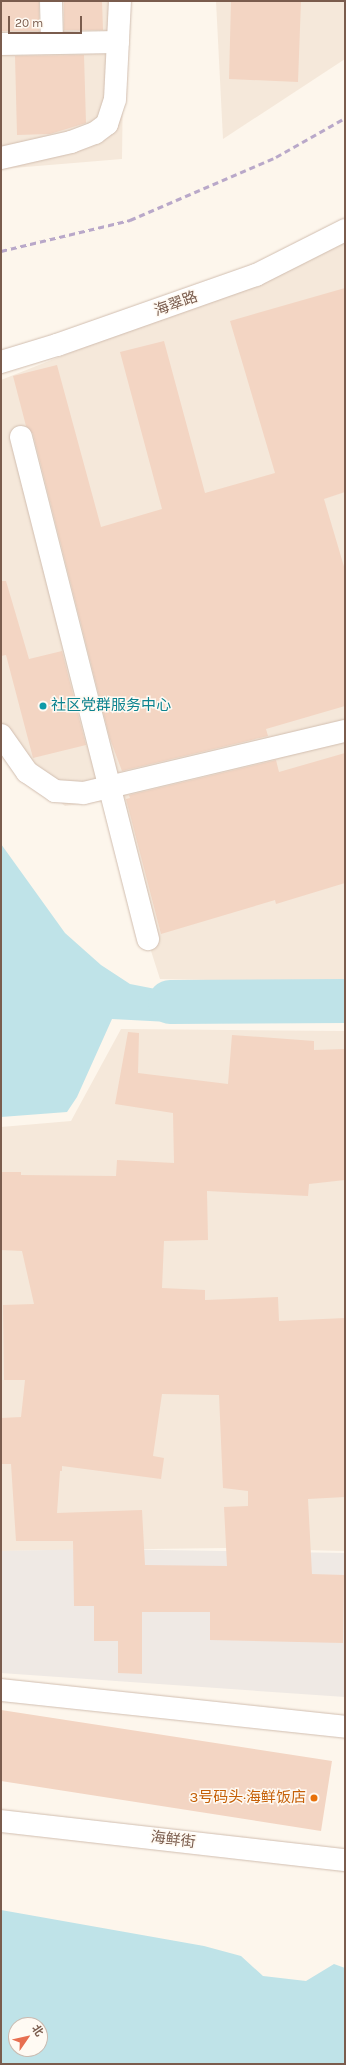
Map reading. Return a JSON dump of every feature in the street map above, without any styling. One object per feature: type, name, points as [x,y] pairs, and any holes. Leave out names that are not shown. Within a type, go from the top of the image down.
[{"type":"street","points":[[51,1],[52,42]]},
{"type":"street","points":[[1,158],[71,142],[95,133],[107,124],[116,99],[120,1]]},
{"type":"street","points":[[1,44],[118,42]]},
{"type":"street","name":"海翠路","points":[[1,362],[87,335],[256,275],[345,230]]},
{"type":"street","points":[[20,437],[111,788],[148,939]]},
{"type":"street","points":[[1,735],[28,772],[55,791],[84,793],[111,788],[345,731]]},
{"type":"street","points":[[1,1690],[345,1727]]},
{"type":"street","name":"海鲜街","points":[[1,1821],[345,1860]]},
{"type":"shaded area","points":[[1,1],[124,1],[122,159],[1,169]]},
{"type":"shaded area","points":[[216,1],[345,1],[345,59],[223,139]]},
{"type":"shaded area","points":[[345,236],[345,983],[160,979],[103,801],[65,806],[27,775],[1,724],[1,380],[261,277]]},
{"type":"shaded area","points":[[121,1029],[345,1031],[345,1551],[226,1548],[1,1551],[1,1127],[71,1121]]},
{"type":"shaded area","points":[[95,1549],[345,1553],[345,1697],[1,1673],[1,1551]]},
{"type":"water","points":[[1,844],[65,933],[101,965],[130,984],[171,992],[169,1022],[112,1019],[77,1097],[67,1112],[1,1117]]},
{"type":"water","points":[[1,1910],[204,1946],[241,1956],[263,1976],[306,1981],[334,1964],[345,1968],[345,2064],[1,2064]]},
{"type":"building","points":[[1,1],[39,1],[39,31],[1,31]]},
{"type":"building","points":[[64,1],[102,1],[103,30],[64,30]]},
{"type":"building","points":[[231,1],[301,1],[298,82],[229,79]]},
{"type":"building","points":[[84,55],[86,123],[50,134],[17,135],[15,56]]},
{"type":"building","points":[[345,288],[345,492],[324,499],[345,570],[345,706],[266,729],[268,736],[122,771],[110,739],[33,434],[26,426],[13,376],[57,365],[101,527],[162,509],[120,352],[164,341],[205,493],[275,473],[230,321]]},
{"type":"building","name":"社区党群服务中心","points":[[1,581],[6,581],[29,659],[62,651],[86,745],[33,758],[6,655],[1,656]]},
{"type":"building","points":[[345,753],[345,883],[276,904],[275,900],[161,934],[126,799],[130,798],[129,795],[276,760],[279,772]]},
{"type":"building","points":[[128,1032],[139,1033],[138,1073],[228,1084],[232,1035],[314,1041],[314,1050],[345,1049],[345,1180],[309,1184],[308,1196],[207,1191],[208,1240],[164,1241],[162,1288],[205,1290],[205,1300],[278,1297],[279,1321],[345,1318],[345,1497],[308,1499],[312,1574],[344,1575],[343,1643],[210,1640],[210,1612],[142,1612],[142,1674],[118,1673],[118,1641],[94,1641],[94,1606],[74,1606],[73,1541],[16,1541],[11,1464],[1,1464],[1,1418],[21,1417],[25,1380],[4,1380],[3,1305],[34,1304],[22,1251],[1,1250],[1,1172],[21,1172],[21,1175],[116,1176],[117,1160],[174,1163],[173,1113],[115,1104]],"holes":[[[162,1394],[219,1395],[223,1488],[248,1491],[248,1506],[224,1507],[227,1566],[145,1565],[142,1510],[57,1513],[60,1471],[62,1471],[62,1466],[161,1479],[164,1458],[153,1456]]]},
{"type":"building","points":[[1,1710],[332,1761],[321,1831],[1,1781]]},
{"type":"waterway","points":[[170,1002],[345,1001]]},
{"type":"railway","points":[[1,251],[130,220],[276,157],[345,118]]},
{"type":"place","name":"社区党群服务中心","points":[[43,706]]},
{"type":"place","name":"3号码头·海鲜饭店","points":[[314,1798]]}]
